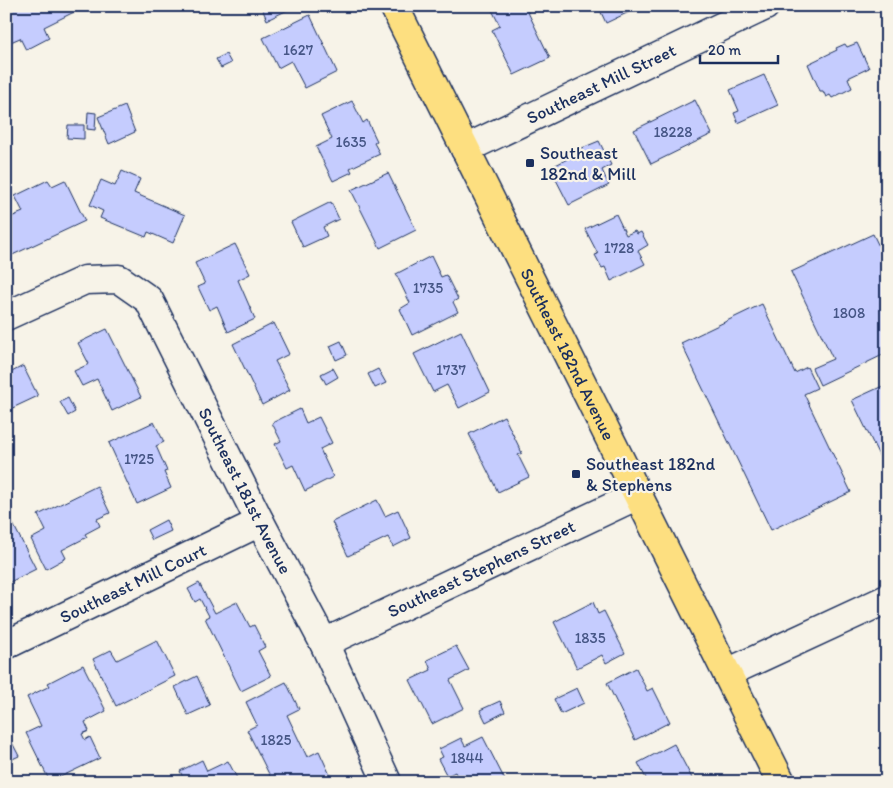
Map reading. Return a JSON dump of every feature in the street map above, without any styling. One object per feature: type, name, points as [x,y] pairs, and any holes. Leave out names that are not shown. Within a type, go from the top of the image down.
[{"type":"main road","name":"Southeast 182nd Avenue","points":[[394,6],[781,782]]},
{"type":"street","name":"Southeast Mill Street","points":[[465,149],[765,6]]},
{"type":"street","name":"Southeast 181st Avenue","points":[[6,316],[85,280],[119,279],[148,300],[260,522],[324,643],[388,782]]},
{"type":"street","name":"Southeast Stephens Street","points":[[324,643],[638,495]]},
{"type":"street","name":"Southeast Mill Court","points":[[6,645],[260,522]]},
{"type":"street","points":[[727,673],[887,599]]},
{"type":"building","points":[[6,6],[79,6],[80,9],[44,27],[49,38],[26,50],[20,38],[6,44]]},
{"type":"building","points":[[261,6],[296,6],[267,20]]},
{"type":"building","points":[[490,6],[525,6],[550,58],[514,75],[492,30],[500,26]]},
{"type":"building","points":[[598,6],[629,6],[631,11],[606,23]]},
{"type":"building","points":[[310,15],[337,72],[305,88],[291,61],[278,68],[263,38]]},
{"type":"building","points":[[857,43],[869,68],[848,78],[852,88],[832,98],[830,95],[826,97],[823,91],[820,91],[808,64],[845,44],[847,47]]},
{"type":"building","points":[[226,54],[231,63],[221,68],[216,59]]},
{"type":"building","points":[[764,75],[778,105],[738,123],[734,113],[739,111],[730,90]]},
{"type":"building","points":[[695,100],[712,134],[651,164],[634,130]]},
{"type":"building","points":[[352,101],[363,123],[367,120],[377,141],[374,143],[380,154],[350,168],[352,172],[333,181],[316,147],[332,139],[321,116]]},
{"type":"building","points":[[125,106],[135,132],[109,144],[98,117]]},
{"type":"building","points":[[88,112],[96,113],[95,130],[87,129]]},
{"type":"building","points":[[68,125],[84,125],[84,139],[67,138]]},
{"type":"building","points":[[599,141],[611,165],[602,170],[609,185],[569,205],[550,168],[571,157],[570,153]]},
{"type":"building","points":[[122,171],[140,179],[134,193],[185,215],[173,243],[148,232],[146,237],[100,218],[103,211],[90,205],[101,180],[115,186]]},
{"type":"building","points":[[388,173],[416,230],[380,248],[351,190]]},
{"type":"building","points":[[48,180],[52,186],[65,180],[85,221],[6,258],[6,207],[11,217],[23,212],[15,196]]},
{"type":"building","points":[[331,202],[339,219],[323,227],[327,236],[303,247],[291,222]]},
{"type":"building","points":[[616,214],[626,235],[635,231],[637,234],[641,232],[648,245],[638,251],[645,264],[611,281],[605,267],[602,268],[595,255],[598,254],[585,229]]},
{"type":"building","points":[[873,234],[887,263],[887,353],[820,385],[812,368],[833,359],[791,272]]},
{"type":"building","points":[[235,244],[250,274],[238,280],[255,319],[228,332],[217,306],[209,310],[198,287],[205,284],[195,263]]},
{"type":"building","points":[[431,256],[441,277],[446,275],[458,299],[453,302],[458,312],[412,335],[400,309],[410,303],[396,274]]},
{"type":"building","points":[[762,304],[795,373],[807,367],[817,388],[804,394],[851,492],[771,530],[681,343]]},
{"type":"building","points":[[274,323],[289,354],[275,361],[290,390],[262,405],[233,344]]},
{"type":"building","points":[[107,329],[141,397],[112,411],[97,379],[82,386],[74,371],[89,364],[78,343]]},
{"type":"building","points":[[461,331],[490,392],[459,408],[447,385],[433,392],[414,354]]},
{"type":"building","points":[[341,341],[347,355],[336,360],[330,346]]},
{"type":"building","points":[[23,366],[38,396],[6,411],[6,375]]},
{"type":"building","points":[[333,368],[338,377],[326,384],[321,374]]},
{"type":"building","points":[[378,369],[386,383],[375,388],[368,374]]},
{"type":"building","points":[[887,384],[887,472],[852,400]]},
{"type":"building","points":[[68,398],[75,412],[68,416],[60,402]]},
{"type":"building","points":[[300,409],[306,423],[319,417],[332,443],[320,449],[333,477],[305,491],[293,465],[287,468],[275,444],[281,441],[272,423]]},
{"type":"building","points":[[504,416],[522,453],[518,455],[529,477],[498,492],[469,434]]},
{"type":"building","points":[[154,422],[164,442],[156,446],[167,471],[164,472],[171,488],[137,504],[109,443]]},
{"type":"building","points":[[97,486],[110,513],[97,519],[100,526],[85,534],[87,537],[62,550],[66,558],[46,569],[31,539],[46,531],[38,515]]},
{"type":"building","points":[[377,500],[385,516],[398,510],[411,538],[393,547],[388,537],[348,556],[332,522]]},
{"type":"building","points":[[166,520],[171,531],[152,540],[147,530]]},
{"type":"building","points":[[12,522],[36,569],[6,584],[6,525]]},
{"type":"building","points":[[199,583],[215,613],[237,602],[250,627],[254,625],[265,647],[258,651],[271,676],[241,691],[205,618],[209,616],[200,599],[195,602],[188,589]]},
{"type":"building","points":[[593,602],[598,614],[604,611],[625,653],[606,663],[602,655],[577,668],[554,622]]},
{"type":"building","points":[[157,640],[175,676],[116,706],[93,659],[111,650],[117,660]]},
{"type":"building","points":[[456,646],[469,670],[450,680],[464,708],[432,724],[410,680],[431,670],[427,660]]},
{"type":"building","points":[[83,665],[106,711],[85,722],[89,731],[82,734],[85,740],[90,737],[100,758],[50,782],[26,733],[41,726],[27,697],[50,686],[48,683]]},
{"type":"building","points":[[636,668],[647,691],[653,688],[670,722],[635,740],[607,683]]},
{"type":"building","points":[[197,676],[210,705],[188,715],[175,687]]},
{"type":"building","points":[[286,682],[299,709],[287,715],[307,757],[319,751],[330,775],[316,782],[273,782],[247,730],[257,725],[246,702]]},
{"type":"building","points":[[577,688],[584,703],[561,714],[554,699]]},
{"type":"building","points":[[500,701],[505,712],[486,722],[480,710]]},
{"type":"building","points":[[6,731],[19,756],[6,762]]},
{"type":"building","points":[[483,737],[506,782],[460,782],[455,772],[447,776],[438,759],[443,757],[439,749],[461,738],[465,746]]},
{"type":"building","points":[[674,744],[692,778],[687,782],[648,782],[638,763]]},
{"type":"building","points":[[202,760],[207,771],[228,761],[239,782],[185,782],[180,771]]},
{"type":"place","name":"Southeast 182nd & Mill","points":[[530,163]]},
{"type":"place","name":"Southeast 182nd & Stephens","points":[[576,474]]}]
